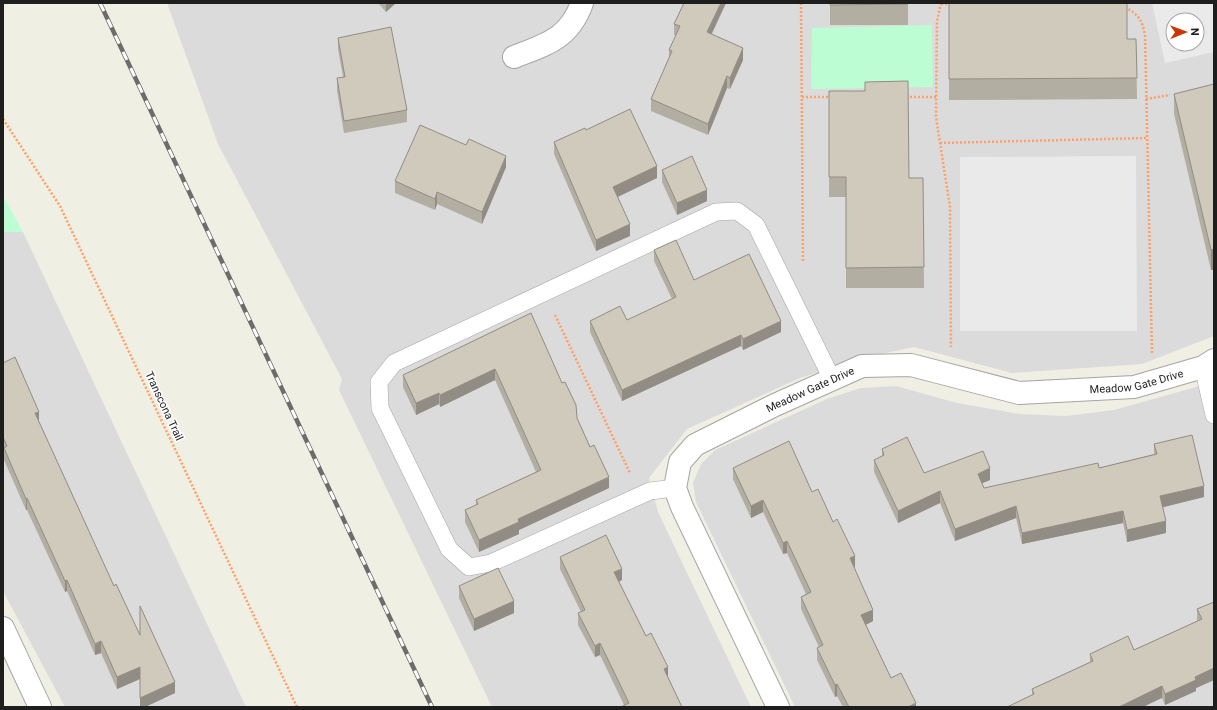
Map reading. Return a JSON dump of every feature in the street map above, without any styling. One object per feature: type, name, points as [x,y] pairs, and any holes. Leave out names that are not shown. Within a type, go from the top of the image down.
[{"type":"street","points":[[514,57],[556,40],[576,18],[582,3]]},
{"type":"street","name":"Meadow Gate Drive","points":[[675,488],[680,462],[695,446],[775,405],[862,366],[911,365],[1019,393],[1134,387],[1208,363]]},
{"type":"street","points":[[675,488],[682,507],[778,707]]},
{"type":"street","points":[[3,628],[40,707]]},
{"type":"lane","points":[[675,488],[650,490],[490,563],[469,566],[449,550],[380,408],[379,382],[394,364],[716,212],[737,211],[756,225],[832,380]]},
{"type":"lane","points":[[1208,363],[1214,415]]},
{"type":"path","points":[[801,3],[803,268]]},
{"type":"path","points":[[951,375],[950,207],[936,117],[937,21],[941,3],[957,4]]},
{"type":"path","points":[[1123,6],[1133,11],[1143,22],[1145,35],[1153,381]]},
{"type":"path","points":[[1146,99],[1170,95]]},
{"type":"path","points":[[904,97],[936,96]]},
{"type":"path","points":[[802,97],[833,97]]},
{"type":"path","name":"Transcona Trail","points":[[3,119],[60,206],[297,707]]},
{"type":"path","points":[[940,143],[1147,138]]},
{"type":"path","points":[[544,293],[641,495]]},
{"type":"shaded area","points":[[167,3],[1214,3],[1214,336],[1142,364],[1012,373],[914,347],[862,358],[800,378],[687,429],[649,478],[658,512],[751,707],[492,707],[339,390],[342,379],[218,144]]},
{"type":"shaded area","points":[[1152,3],[1214,3],[1214,52],[1165,63]]},
{"type":"shaded area","points":[[1136,156],[1137,331],[960,331],[960,157]]},
{"type":"shaded area","points":[[3,232],[23,232],[246,707],[65,707],[3,591]]},
{"type":"shaded area","points":[[1214,382],[1214,707],[795,707],[696,502],[693,483],[701,464],[715,450],[827,399],[861,388],[896,386],[957,403],[1020,414],[1066,416],[1114,410]]},
{"type":"green space","points":[[932,25],[933,87],[811,89],[812,28]]},
{"type":"green space","points":[[3,196],[23,232],[3,232]]},
{"type":"building","points":[[684,3],[721,3],[707,32],[743,48],[730,78],[727,76],[708,124],[651,99],[672,51],[669,50],[680,26],[674,24]]},
{"type":"building","points":[[830,3],[908,3],[908,4],[830,5]]},
{"type":"building","points":[[949,3],[1127,3],[1127,39],[1136,39],[1137,78],[949,79]]},
{"type":"building","points":[[391,27],[407,110],[344,121],[337,78],[345,77],[338,38]]},
{"type":"building","points":[[908,81],[909,178],[923,178],[924,267],[846,268],[846,177],[829,177],[829,91],[865,91],[865,82]]},
{"type":"building","points":[[1214,84],[1214,249],[1211,250],[1174,94]]},
{"type":"building","points":[[630,109],[657,166],[613,187],[630,224],[596,240],[554,142],[585,128],[586,130]]},
{"type":"building","points":[[420,125],[466,145],[469,139],[506,156],[482,212],[437,192],[435,199],[395,181]]},
{"type":"building","points":[[692,156],[707,190],[677,203],[662,170]]},
{"type":"building","points":[[676,240],[694,280],[749,254],[781,321],[743,339],[741,335],[622,390],[590,321],[620,306],[627,320],[676,297],[654,250]]},
{"type":"building","points":[[531,313],[562,383],[565,382],[576,405],[577,418],[590,447],[594,445],[609,477],[518,519],[519,522],[479,540],[465,510],[478,504],[476,500],[541,470],[495,369],[440,395],[439,393],[416,403],[403,375]]},
{"type":"building","points":[[15,357],[39,412],[35,413],[114,586],[116,584],[140,635],[140,606],[175,682],[140,698],[140,667],[117,677],[101,641],[95,644],[67,580],[65,581],[27,498],[26,499],[4,448],[7,446],[3,437],[3,363]]},
{"type":"building","points":[[1192,435],[1204,486],[1160,496],[1166,521],[1127,530],[1123,511],[1022,533],[1016,506],[955,529],[940,491],[898,511],[874,460],[884,455],[882,449],[907,437],[924,473],[983,451],[990,468],[978,474],[984,488],[1098,463],[1099,468],[1157,454],[1154,444]]},
{"type":"building","points":[[789,441],[812,492],[818,489],[833,522],[837,519],[855,556],[850,558],[873,610],[861,615],[891,678],[901,673],[916,703],[908,707],[849,707],[837,684],[835,685],[817,648],[823,645],[801,597],[811,592],[787,541],[783,543],[763,500],[751,506],[733,468]]},
{"type":"building","points":[[606,535],[622,569],[614,572],[646,636],[651,633],[668,667],[664,669],[682,707],[621,707],[629,703],[600,643],[595,646],[578,613],[585,610],[560,557]]},
{"type":"building","points":[[498,568],[514,601],[474,619],[459,586]]},
{"type":"building","points":[[1214,602],[1214,668],[1195,677],[1196,680],[1165,694],[1162,686],[1119,707],[1007,707],[1034,694],[1032,689],[1093,661],[1090,654],[1128,636],[1134,650],[1202,619],[1197,609]]},
{"type":"railway","points":[[100,3],[432,707]]}]
